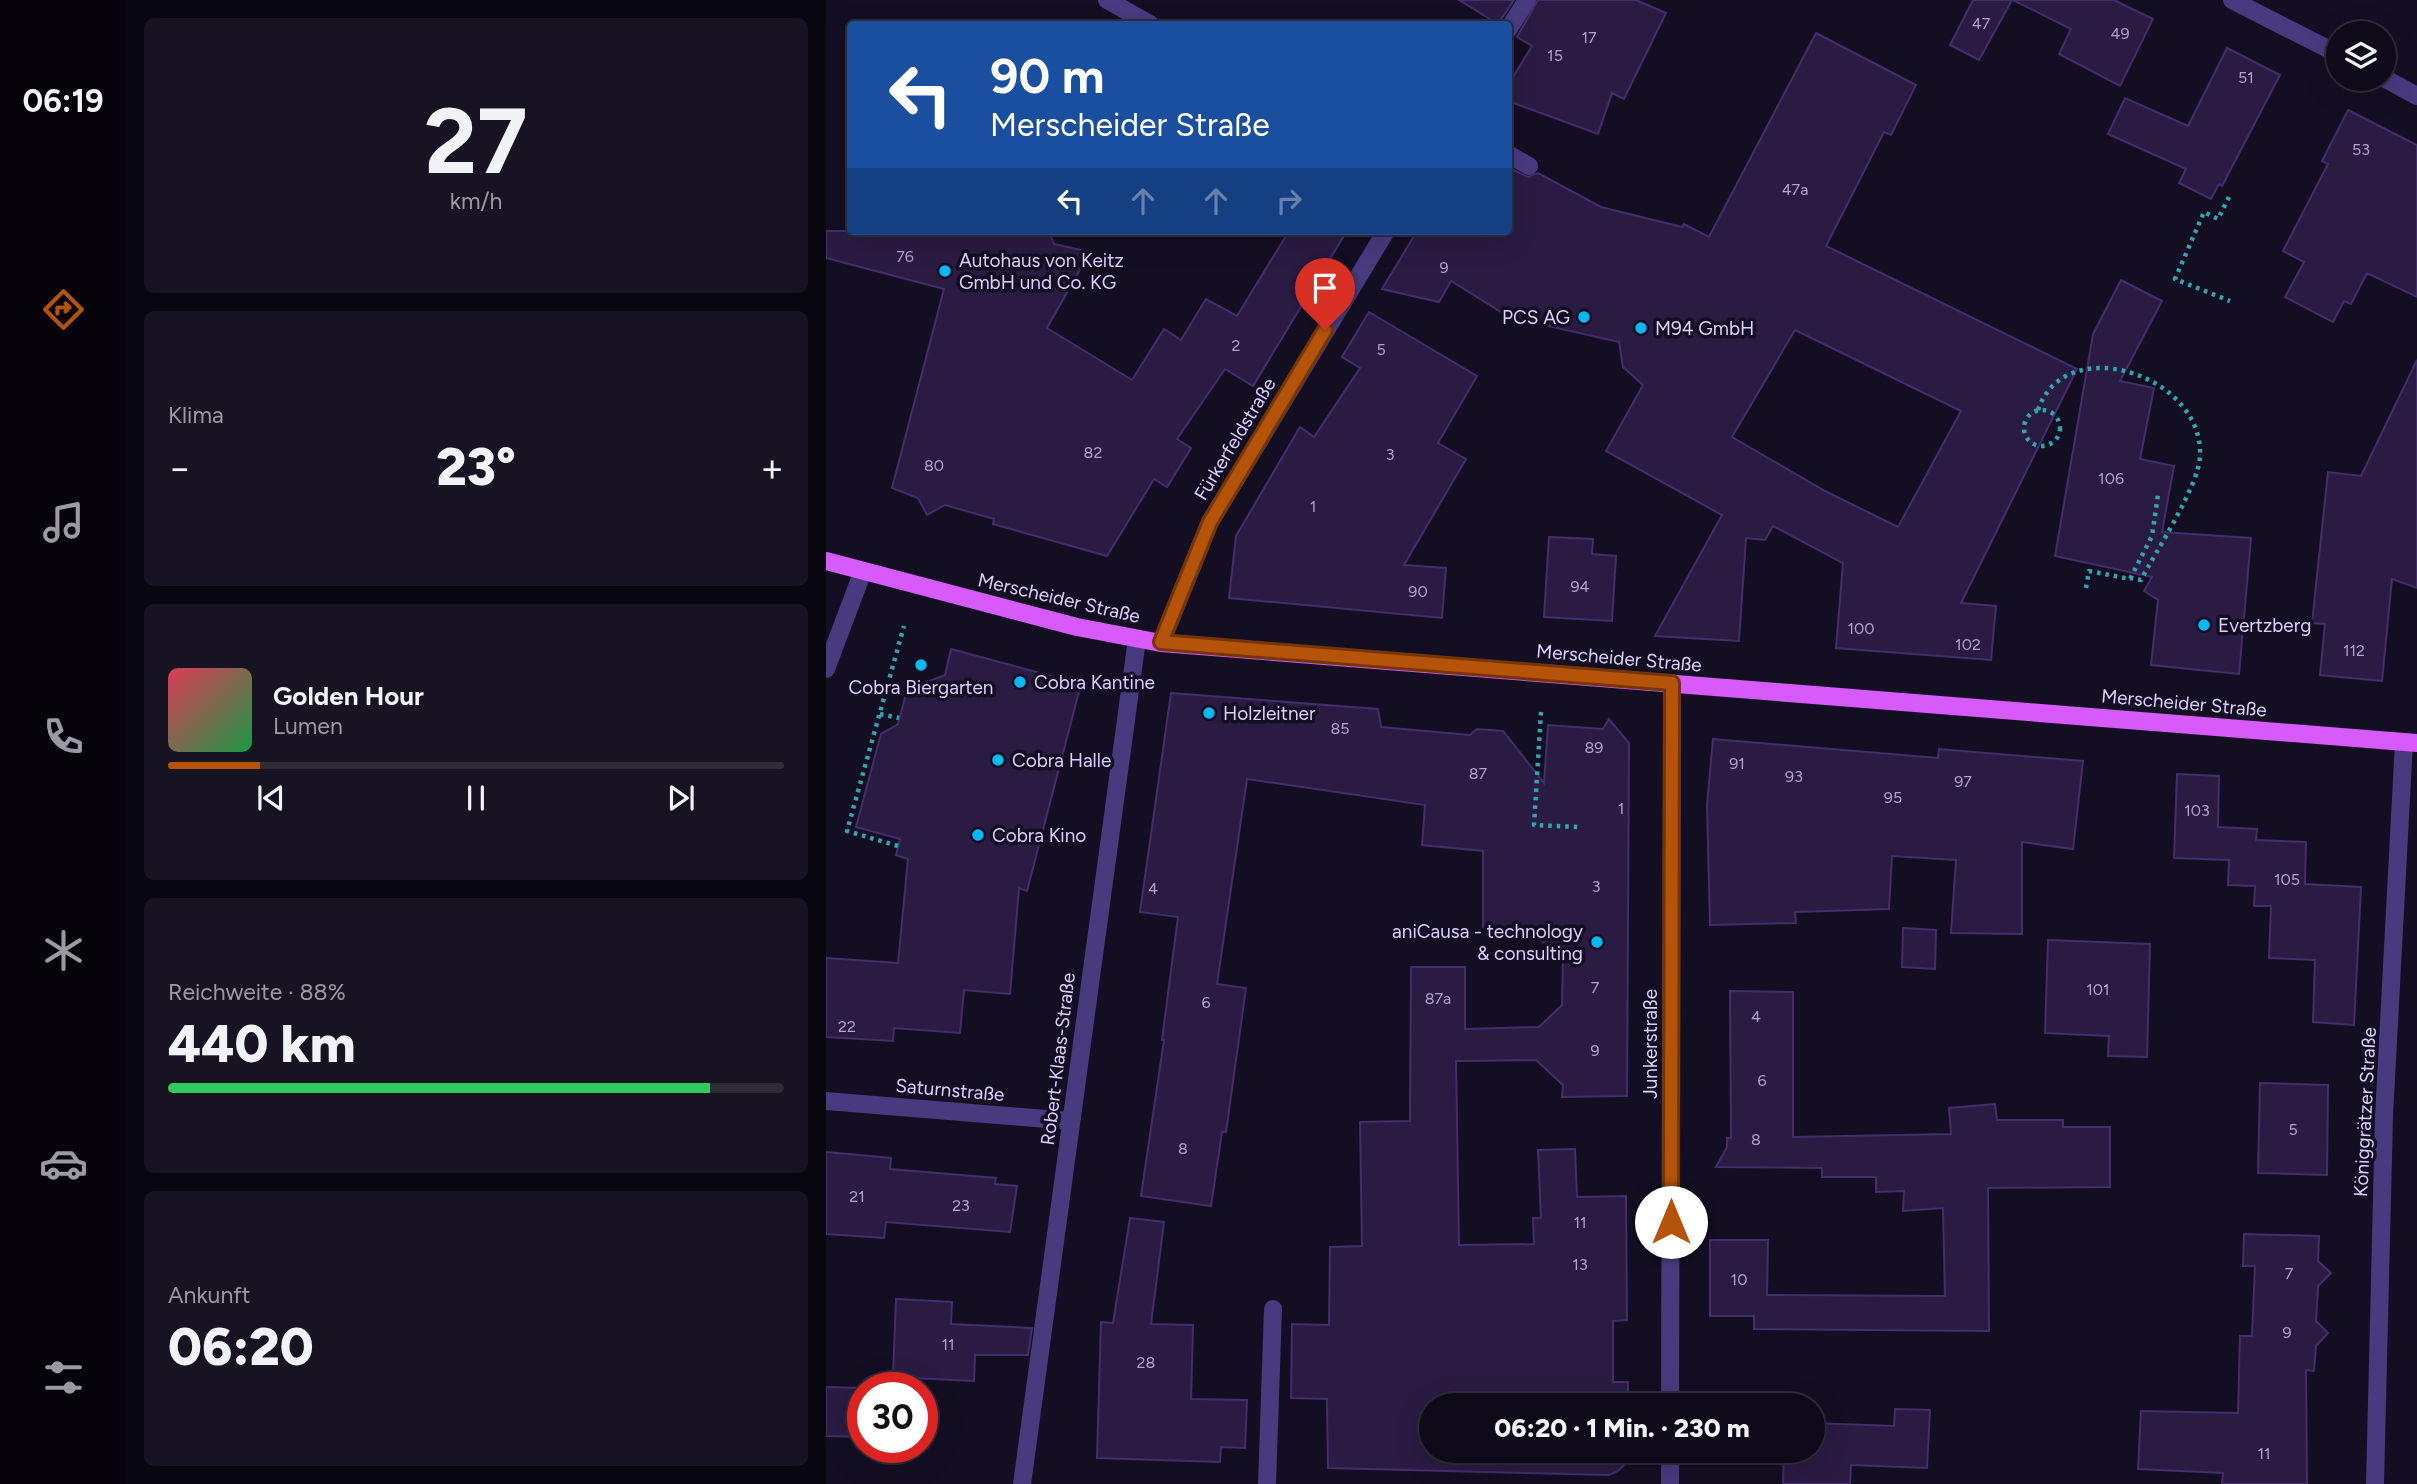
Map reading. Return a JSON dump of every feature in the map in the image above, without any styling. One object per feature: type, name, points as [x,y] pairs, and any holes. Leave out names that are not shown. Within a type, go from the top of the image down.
[{"type":"main road","name":"Merscheider Straße","points":[[826,561],[1065,624],[1161,642],[2410,742]]},
{"type":"street","points":[[1107,0],[1138,21]]},
{"type":"street","points":[[1512,24],[1527,0]]},
{"type":"street","points":[[2232,0],[2326,48]]},
{"type":"street","points":[[2396,85],[2417,96]]},
{"type":"street","points":[[1512,156],[1529,166]]},
{"type":"street","name":"Fürkerfeldstraße","points":[[1161,642],[1210,522],[1384,235]]},
{"type":"street","points":[[826,669],[863,570]]},
{"type":"street","name":"Robert-Klaas-Straße","points":[[1022,1484],[1137,639]]},
{"type":"street","name":"Junkerstraße","points":[[1670,1393],[1672,683]]},
{"type":"street","name":"Königgrätzer Straße","points":[[2375,1484],[2384,1116],[2410,742]]},
{"type":"street","name":"Saturnstraße","points":[[826,1101],[1071,1121]]},
{"type":"street","points":[[1266,1484],[1273,1309]]},
{"type":"street","points":[[1670,1463],[1670,1484]]},
{"type":"path","points":[[2229,197],[2218,219],[2204,212],[2175,279],[2230,301]]},
{"type":"path","points":[[2038,410],[2049,412],[2059,419],[2060,431],[2049,445],[2038,446],[2025,434],[2025,422],[2038,410],[2043,396],[2060,381],[2085,369],[2106,369],[2151,379],[2171,393],[2185,407],[2199,442],[2198,473],[2141,580],[2089,571],[2086,588]]},
{"type":"path","points":[[2130,578],[2152,536],[2158,495]]},
{"type":"path","points":[[898,846],[847,831],[904,626]]},
{"type":"path","points":[[1541,712],[1534,825],[1578,827]]},
{"type":"path","points":[[880,714],[899,718]]},
{"type":"building","points":[[1459,0],[1514,0],[1500,21],[1493,21]]},
{"type":"building","points":[[1538,0],[1636,0],[1666,13],[1624,99],[1612,93],[1598,134],[1512,102],[1512,78],[1532,46],[1517,37]]},
{"type":"building","points":[[1973,0],[2012,0],[1979,60],[1950,45]]},
{"type":"building","points":[[2013,0],[2114,0],[2153,19],[2120,86],[2059,54],[2071,29]]},
{"type":"building","points":[[1816,33],[1916,85],[1891,135],[1884,132],[1826,246],[2077,369],[1961,603],[1996,606],[1991,660],[1836,648],[1843,563],[1773,526],[1765,540],[1746,538],[1739,641],[1655,636],[1722,515],[1606,451],[1643,385],[1623,367],[1619,342],[1509,317],[1451,281],[1439,302],[1382,289],[1415,235],[1512,235],[1512,169],[1528,177],[1538,173],[1601,207],[1682,227],[1684,224],[1709,237]],"holes":[[[1795,330],[1961,411],[1898,527],[1825,491],[1732,437]]]},
{"type":"building","points":[[2227,48],[2280,75],[2222,186],[2219,184],[2211,199],[2179,183],[2186,169],[2108,134],[2125,98],[2188,126]]},
{"type":"building","points":[[2348,110],[2417,145],[2417,297],[2367,273],[2351,304],[2344,301],[2333,322],[2285,297],[2304,262],[2283,251],[2328,164],[2322,161]]},
{"type":"building","points":[[826,231],[847,231],[847,235],[1051,235],[1054,244],[1090,252],[1047,328],[1132,380],[1164,329],[1181,340],[1206,299],[1237,316],[1287,235],[1345,235],[1320,275],[1302,271],[1317,280],[1253,386],[1225,369],[1177,439],[1191,448],[1167,487],[1154,479],[1107,556],[993,524],[994,519],[945,505],[927,515],[918,498],[892,488],[944,289],[826,258]]},
{"type":"building","points":[[2121,280],[2162,301],[2120,381],[2154,388],[2140,459],[2174,466],[2162,532],[2251,538],[2239,674],[2151,665],[2158,600],[2144,591],[2152,577],[2055,556],[2093,334]]},
{"type":"building","points":[[1369,312],[1477,376],[1438,443],[1466,459],[1404,565],[1446,568],[1442,618],[1229,598],[1236,536],[1300,427],[1314,437],[1360,368],[1342,357]]},
{"type":"building","points":[[2417,360],[2417,588],[2392,579],[2382,681],[2320,675],[2325,624],[2312,623],[2328,472],[2361,476]]},
{"type":"building","points":[[1549,537],[1593,539],[1592,554],[1616,556],[1612,621],[1544,617]]},
{"type":"building","points":[[951,649],[1081,684],[1027,891],[1019,888],[1010,994],[964,990],[960,1033],[894,1028],[893,1041],[826,1037],[826,958],[898,963],[908,859],[896,855],[900,839],[856,827],[881,734],[898,724],[907,690],[945,675]]},
{"type":"building","points":[[1171,693],[1378,709],[1381,727],[1470,735],[1477,729],[1503,731],[1544,783],[1548,725],[1603,729],[1609,719],[1629,743],[1627,1096],[1562,1097],[1563,1085],[1536,1060],[1456,1061],[1459,1245],[1534,1244],[1533,1218],[1541,1218],[1538,1150],[1575,1149],[1577,1197],[1626,1196],[1627,1320],[1613,1321],[1613,1382],[1628,1382],[1628,1393],[1419,1393],[1419,1463],[1626,1463],[1618,1471],[1609,1475],[1328,1468],[1327,1399],[1291,1398],[1292,1324],[1329,1325],[1330,1247],[1362,1246],[1360,1122],[1410,1121],[1411,967],[1465,967],[1465,1029],[1539,1027],[1562,1005],[1563,955],[1521,928],[1483,927],[1483,851],[1422,845],[1425,805],[1247,779],[1217,984],[1246,988],[1226,1132],[1222,1132],[1211,1206],[1141,1196],[1164,1040],[1178,917],[1140,912]]},
{"type":"building","points":[[1713,739],[1938,758],[1939,749],[2083,761],[2073,849],[2022,842],[2022,934],[1951,933],[1956,860],[1892,856],[1889,909],[1795,912],[1796,923],[1710,925],[1707,805]]},
{"type":"building","points":[[2177,774],[2219,776],[2218,827],[2257,829],[2256,840],[2306,842],[2305,884],[2361,887],[2354,1025],[2313,1022],[2315,960],[2269,958],[2271,906],[2254,906],[2255,886],[2228,885],[2229,860],[2174,858]]},
{"type":"building","points":[[1903,928],[1936,930],[1935,969],[1902,967]]},
{"type":"building","points":[[2048,940],[2150,944],[2147,1057],[2108,1056],[2109,1036],[2045,1033]]},
{"type":"building","points":[[1730,991],[1793,992],[1793,1137],[1951,1134],[1949,1108],[1995,1104],[1997,1120],[2063,1120],[2063,1127],[2110,1127],[2110,1187],[1988,1188],[1989,1331],[1754,1329],[1754,1316],[1710,1316],[1710,1240],[1768,1240],[1767,1295],[1945,1296],[1943,1208],[1903,1211],[1904,1191],[1876,1192],[1876,1177],[1822,1177],[1822,1168],[1716,1167],[1727,1147],[1727,1138],[1731,1138]]},
{"type":"building","points":[[2260,1083],[2328,1085],[2327,1175],[2258,1173]]},
{"type":"building","points":[[826,1152],[891,1158],[890,1169],[996,1178],[995,1184],[1017,1186],[1010,1232],[886,1222],[884,1238],[826,1234]]},
{"type":"building","points":[[1130,1218],[1164,1222],[1151,1324],[1193,1325],[1191,1399],[1247,1400],[1245,1448],[1221,1447],[1220,1462],[1097,1458],[1101,1322],[1113,1323]]},
{"type":"building","points":[[2244,1234],[2319,1236],[2318,1261],[2331,1273],[2318,1286],[2316,1321],[2328,1333],[2316,1346],[2314,1371],[2306,1370],[2307,1484],[2222,1484],[2223,1473],[2138,1469],[2141,1411],[2238,1413],[2240,1336],[2252,1336],[2255,1266],[2243,1266]]},
{"type":"building","points":[[896,1299],[952,1302],[951,1324],[1032,1328],[1028,1355],[975,1355],[974,1381],[938,1379],[938,1372],[893,1372]]},
{"type":"building","points":[[826,1387],[847,1388],[847,1437],[826,1436]]},
{"type":"building","points":[[1895,1409],[1930,1410],[1927,1468],[1851,1465],[1850,1484],[1783,1484],[1784,1463],[1825,1463],[1825,1423],[1894,1426]]},
{"type":"place","name":"Autohaus von Keitz GmbH und Co. KG","points":[[945,271]]},
{"type":"place","name":"PCS AG","points":[[1584,317]]},
{"type":"place","name":"M94 GmbH","points":[[1641,328]]},
{"type":"place","name":"Evertzberg","points":[[2204,625]]},
{"type":"place","name":"Cobra Biergarten","points":[[921,665]]},
{"type":"place","name":"Cobra Kantine","points":[[1020,682]]},
{"type":"place","name":"Holzleitner","points":[[1209,713]]},
{"type":"place","name":"Cobra Halle","points":[[998,760]]},
{"type":"place","name":"Cobra Kino","points":[[978,835]]},
{"type":"place","name":"aniCausa - technology & consulting","points":[[1597,942]]},
{"type":"route","points":[[1325,330],[1210,522],[1161,642],[1672,683],[1671,1222]]}]
